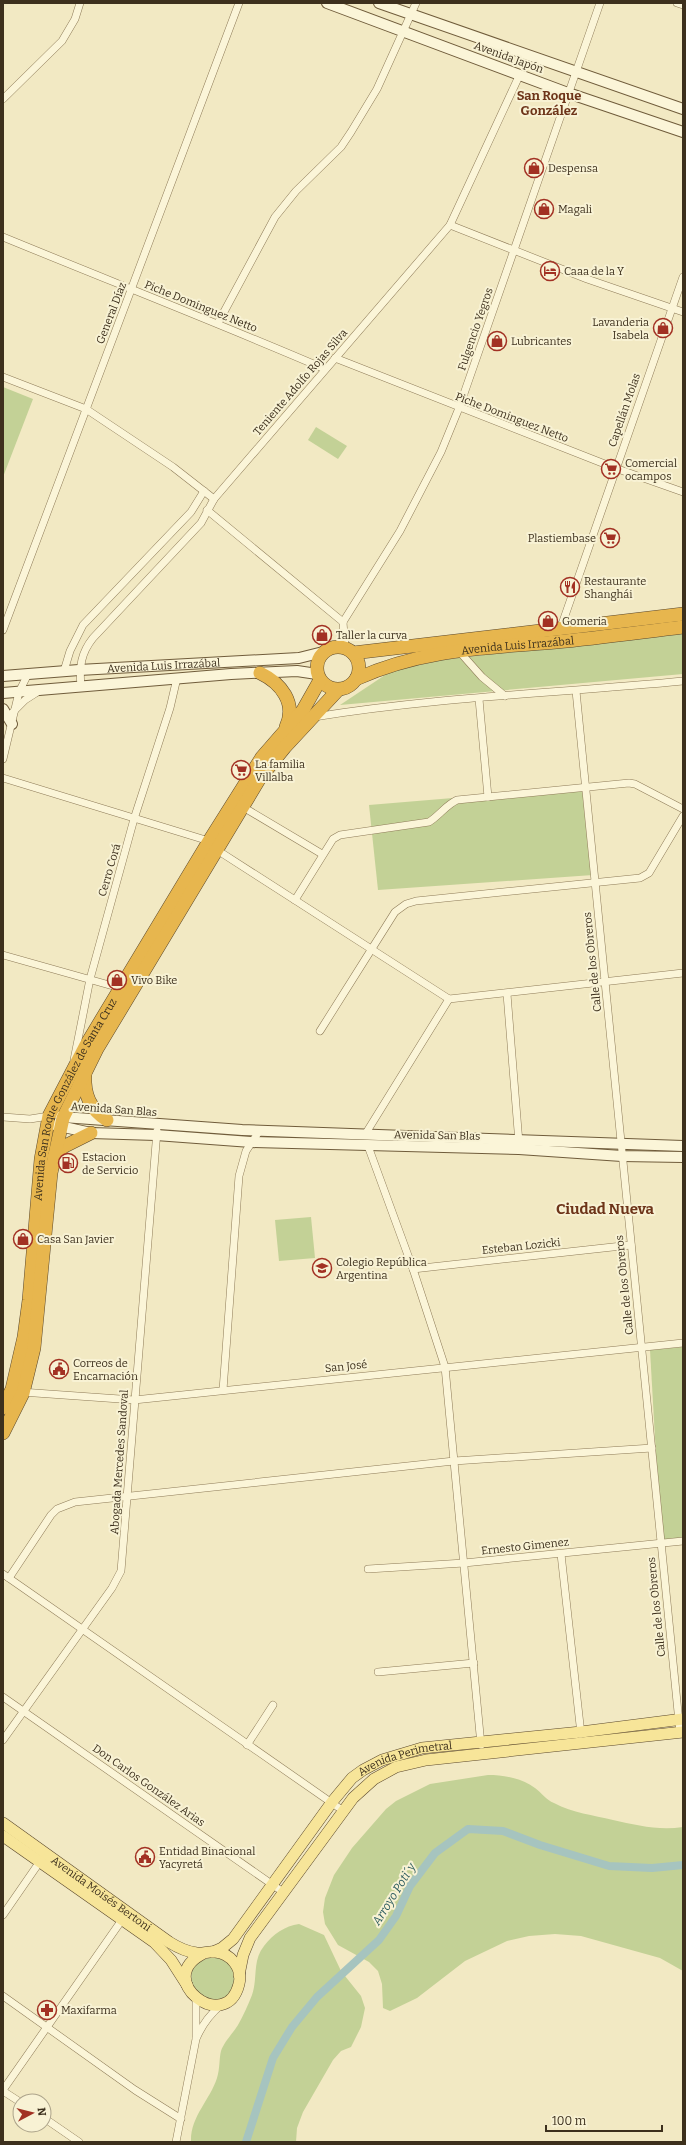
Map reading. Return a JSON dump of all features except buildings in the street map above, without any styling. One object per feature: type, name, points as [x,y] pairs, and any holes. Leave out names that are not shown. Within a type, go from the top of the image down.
[{"type":"highway","name":"Avenida Luis Irrazábal","points":[[324,652],[334,647],[349,650],[683,614]]},
{"type":"highway","name":"Avenida Luis Irrazábal","points":[[318,677],[328,687],[338,690],[348,686],[356,679],[383,667],[406,660],[458,650],[557,642],[683,627]]},
{"type":"highway","points":[[349,650],[359,665],[356,679]]},
{"type":"highway","points":[[318,677],[318,660],[324,652]]},
{"type":"highway","points":[[260,673],[274,682],[286,696],[289,703],[289,719],[282,734]]},
{"type":"highway","name":"Avenida San Roque González de Santa Cruz","points":[[3,1408],[18,1391],[28,1312],[39,1178],[48,1120],[213,846],[262,757],[303,710],[318,677]]},
{"type":"highway","name":"Avenida San Roque González de Santa Cruz","points":[[3,1433],[38,1329],[42,1259],[54,1157],[62,1122],[78,1072],[120,988],[213,846],[243,807],[269,767],[285,746],[338,690]]},
{"type":"highway","points":[[78,1072],[89,1103],[96,1113],[107,1120]]},
{"type":"highway","points":[[54,1157],[63,1147],[91,1134]]},
{"type":"main road","name":"Avenida Japón","points":[[327,3],[568,93],[683,132]]},
{"type":"main road","name":"Avenida Japón","points":[[379,3],[683,108]]},
{"type":"main road","name":"Avenida Luis Irrazábal","points":[[3,676],[79,670],[299,658],[324,652]]},
{"type":"main road","name":"Avenida Luis Irrazábal","points":[[3,693],[177,678],[297,671],[318,677]]},
{"type":"main road","points":[[3,708],[12,724]]},
{"type":"main road","name":"Avenida San Blas","points":[[48,1120],[62,1122],[107,1120],[157,1130],[251,1142],[368,1146],[519,1144],[683,1146]]},
{"type":"main road","name":"Avenida San Blas","points":[[62,1122],[91,1134],[157,1130],[260,1130],[366,1134],[519,1144],[622,1156],[683,1157]]},
{"type":"main road","name":"Avenida Perimetral","points":[[240,1975],[246,1946],[342,1810],[374,1779],[396,1767],[426,1760],[582,1738],[681,1720]]},
{"type":"main road","name":"Avenida Perimetral","points":[[209,1952],[222,1948],[233,1939],[332,1802],[352,1778],[363,1770],[382,1760],[422,1748],[481,1741],[582,1738],[682,1732]]},
{"type":"main road","name":"Avenida Moisés Bertoni","points":[[3,1823],[43,1857],[125,1916],[176,1946],[190,1952],[209,1952],[228,1956],[233,1961],[240,1975]]},
{"type":"main road","name":"Avenida Moisés Bertoni","points":[[3,1836],[43,1857]]},
{"type":"main road","name":"Avenida Moisés Bertoni","points":[[125,1916],[163,1950],[196,1998]]},
{"type":"main road","points":[[188,1986],[187,1977],[191,1962],[209,1952]]},
{"type":"main road","points":[[196,1998],[204,2003],[212,2005],[221,2004],[228,2001],[238,1989],[240,1975]]},
{"type":"street","points":[[3,99],[62,41],[75,19],[80,3]]},
{"type":"street","name":"General Díaz","points":[[3,630],[239,3]]},
{"type":"street","points":[[218,323],[275,218],[296,191],[341,148],[351,132],[377,89],[416,3]]},
{"type":"street","name":"Fulgencio Yegros","points":[[343,622],[400,530],[441,452],[459,408],[600,3]]},
{"type":"street","points":[[677,3],[683,5]]},
{"type":"street","name":"Teniente Adolfo Rojas Silva","points":[[81,686],[79,670],[84,649],[201,523],[214,499],[450,225],[520,74]]},
{"type":"street","points":[[450,225],[587,279],[683,312]]},
{"type":"street","name":"Piche Dominguez Netto","points":[[3,237],[132,290],[218,323],[325,369]]},
{"type":"street","name":"Capellán Molas","points":[[557,642],[615,468],[683,277]]},
{"type":"street","name":"Piche Dominguez Netto","points":[[335,358],[459,408],[615,468],[683,492]]},
{"type":"street","points":[[3,377],[86,409],[172,467],[214,499]]},
{"type":"street","points":[[64,671],[70,651],[83,625],[191,512],[204,491]]},
{"type":"street","points":[[207,510],[343,622],[349,650]]},
{"type":"street","points":[[458,650],[482,678],[505,696]]},
{"type":"street","points":[[3,759],[12,724],[13,712],[19,692],[28,674]]},
{"type":"street","name":"Cerro Corá","points":[[78,1072],[90,979],[134,819],[170,708],[177,678]]},
{"type":"street","points":[[314,717],[349,711],[683,681]]},
{"type":"street","points":[[13,712],[25,700],[41,690]]},
{"type":"street","name":"Calle de los Obreros","points":[[576,691],[661,1543],[682,1732]]},
{"type":"street","points":[[479,699],[488,797]]},
{"type":"street","points":[[3,778],[134,819],[195,836],[213,846],[449,998],[507,994],[605,981],[683,973]]},
{"type":"street","points":[[295,900],[322,854],[333,839],[340,835],[429,822],[438,816],[448,804],[457,800],[586,787],[635,784],[683,809]]},
{"type":"street","points":[[243,807],[322,854]]},
{"type":"street","points":[[320,1031],[395,912],[406,904],[416,901],[640,878],[649,873],[683,816]]},
{"type":"street","points":[[3,955],[120,988]]},
{"type":"street","points":[[507,994],[519,1144]]},
{"type":"street","points":[[366,1134],[449,998]]},
{"type":"street","name":"Avenida San Blas","points":[[3,1117],[48,1120]]},
{"type":"street","name":"Abogada Mercedes Sandoval","points":[[3,1740],[115,1584],[120,1571],[157,1130]]},
{"type":"street","points":[[223,1390],[239,1176],[241,1164],[251,1142],[260,1130]]},
{"type":"street","points":[[368,1146],[413,1269],[445,1367],[482,1753]]},
{"type":"street","name":"Esteban Lozicki","points":[[413,1269],[631,1245]]},
{"type":"street","name":"San José","points":[[18,1391],[134,1400],[683,1343]]},
{"type":"street","points":[[342,1810],[6,1576],[57,1509],[75,1502],[127,1495],[454,1461],[652,1448]]},
{"type":"street","name":"Ernesto Gimenez","points":[[368,1569],[464,1563],[683,1541]]},
{"type":"street","points":[[561,1554],[582,1738]]},
{"type":"street","points":[[378,1672],[474,1663]]},
{"type":"street","name":"Don Carlos González Arias","points":[[3,1697],[283,1892]]},
{"type":"street","points":[[247,1745],[273,1705]]},
{"type":"street","points":[[3,1915],[43,1857]]},
{"type":"street","points":[[12,2097],[3,2091],[125,1916]]},
{"type":"street","points":[[3,1996],[181,2119]]},
{"type":"street","points":[[196,1998],[196,2039]]},
{"type":"street","points":[[176,2142],[196,2039],[201,2026],[221,2004]]},
{"type":"street","points":[[52,2123],[79,2142]]},
{"type":"green space","points":[[3,387],[33,399],[3,477]]},
{"type":"green space","points":[[316,427],[347,446],[338,459],[308,440]]},
{"type":"green space","points":[[683,632],[683,674],[340,705],[391,671],[441,660]]},
{"type":"green space","points":[[583,787],[593,875],[378,890],[369,805]]},
{"type":"green space","points":[[311,1217],[315,1258],[279,1261],[275,1220]]},
{"type":"green space","points":[[683,1347],[683,1541],[661,1543],[650,1350]]},
{"type":"green space","points":[[488,1775],[506,1776],[519,1779],[535,1788],[551,1802],[576,1811],[648,1827],[683,1827],[683,1971],[660,1958],[581,1936],[555,1934],[529,1936],[507,1941],[465,1961],[417,1998],[390,2011],[383,2008],[382,1984],[378,1971],[369,1962],[338,1945],[325,1924],[323,1912],[325,1898],[334,1875],[352,1848],[386,1809],[396,1801],[430,1784]]},
{"type":"green space","points":[[299,1924],[324,1935],[341,1971],[361,1996],[365,2008],[361,2027],[351,2047],[341,2051],[333,2060],[303,2112],[297,2128],[296,2142],[191,2142],[197,2117],[217,2078],[222,2048],[238,2025],[252,1995],[260,1952],[275,1934]]},
{"type":"green space","points":[[216,1956],[229,1962],[236,1975],[230,1995],[217,2002],[195,1994],[191,1979],[193,1968],[196,1964]]},
{"type":"waterway","name":"Arroyo Poti´y","points":[[246,2142],[273,2058],[292,2027],[317,1997],[379,1940],[396,1916],[410,1886],[435,1853],[468,1829],[503,1831],[540,1845],[609,1866],[652,1868],[683,1865]]},
{"type":"place","name":"Despensa","points":[[534,168]]},
{"type":"place","name":"Magali","points":[[544,209]]},
{"type":"place","name":"Caaa de la Y","points":[[550,271]]},
{"type":"place","name":"Lavanderia Isabela","points":[[663,328]]},
{"type":"place","name":"Lubricantes","points":[[497,341]]},
{"type":"place","name":"Comercial ocampos","points":[[611,469]]},
{"type":"place","name":"Plastiembase","points":[[610,538]]},
{"type":"place","name":"Restaurante Shanghái","points":[[570,587]]},
{"type":"place","name":"Gomeria","points":[[548,621]]},
{"type":"place","name":"Taller la curva","points":[[322,635]]},
{"type":"place","name":"La familia Villalba","points":[[241,770]]},
{"type":"place","name":"Vivo Bike","points":[[117,980]]},
{"type":"place","name":"Estacion de Servicio","points":[[68,1163]]},
{"type":"place","name":"Casa San Javier","points":[[23,1239]]},
{"type":"place","name":"Colegio República Argentina","points":[[322,1268]]},
{"type":"place","name":"Correos de Encarnación","points":[[59,1369]]},
{"type":"place","name":"Entidad Binacional Yacyretá","points":[[145,1857]]},
{"type":"place","name":"Maxifarma","points":[[47,2010]]},
{"type":"district","name":"San Roque González","points":[[549,102]]},
{"type":"district","name":"Ciudad Nueva","points":[[605,1209]]}]
